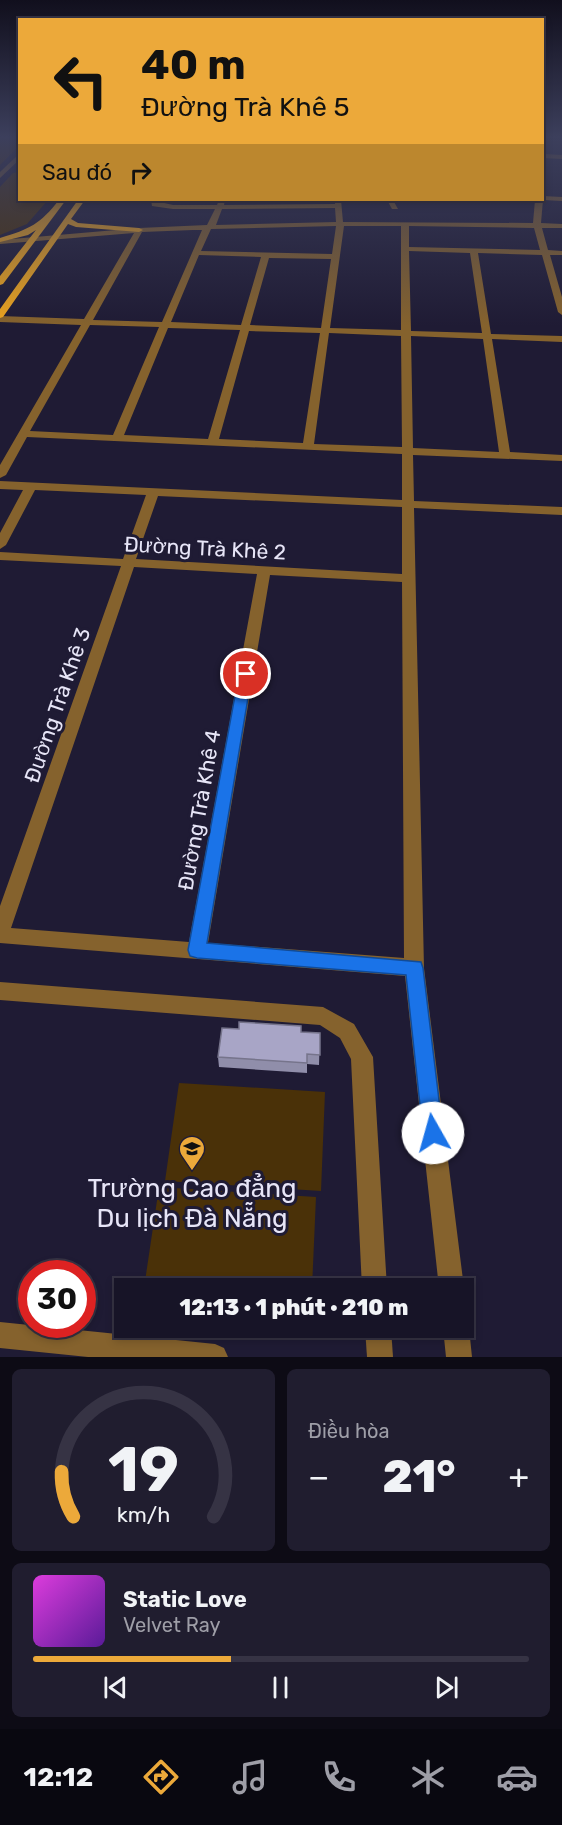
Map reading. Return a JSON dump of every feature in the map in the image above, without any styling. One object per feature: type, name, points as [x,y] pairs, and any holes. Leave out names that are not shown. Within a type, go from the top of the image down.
[{"type":"main road","points":[[0,282],[61,201]]},
{"type":"main road","points":[[0,317],[80,201]]},
{"type":"main road","points":[[0,241],[24,233],[46,220]]},
{"type":"main road","points":[[67,220],[76,225],[139,230]]},
{"type":"street","points":[[154,201],[156,204],[165,207],[220,203],[338,202],[340,225],[308,447]]},
{"type":"street","points":[[391,201],[395,207]]},
{"type":"street","points":[[539,201],[537,225],[562,312]]},
{"type":"street","points":[[117,438],[196,253],[213,224],[220,203]]},
{"type":"street","points":[[405,224],[414,968],[450,1278]]},
{"type":"street","points":[[0,241],[139,230],[209,228],[405,224],[562,226]]},
{"type":"street","points":[[0,475],[139,230]]},
{"type":"street","points":[[405,249],[562,254]]},
{"type":"street","points":[[474,251],[505,455]]},
{"type":"street","points":[[196,253],[335,257]]},
{"type":"street","points":[[212,442],[266,255]]},
{"type":"street","points":[[0,317],[562,339]]},
{"type":"street","points":[[23,434],[562,458]]},
{"type":"street","points":[[0,485],[562,512]]},
{"type":"street","points":[[0,545],[31,486]]},
{"type":"street","name":"Đường Trà Khê 3","points":[[0,934],[153,492]]},
{"type":"street","name":"Đường Trà Khê 2","points":[[0,556],[408,578]]},
{"type":"street","name":"Đường Trà Khê 4","points":[[197,950],[264,570]]},
{"type":"street","points":[[0,934],[414,968]]},
{"type":"street","points":[[0,991],[323,1016],[347,1031],[362,1057],[374,1278]]},
{"type":"street","points":[[0,1335],[215,1357]]},
{"type":"street","points":[[379,1338],[380,1357]]},
{"type":"street","points":[[457,1338],[459,1357]]},
{"type":"shaded area","points":[[0,199],[47,201],[27,224],[0,235]]},
{"type":"shaded area","points":[[179,1083],[325,1092],[321,1191],[165,1181]]},
{"type":"shaded area","points":[[159,1187],[316,1197],[312,1278],[145,1278]]},
{"type":"building","points":[[239,1022],[301,1026],[301,1032],[320,1033],[320,1055],[307,1054],[307,1063],[218,1057],[222,1028],[239,1029]]},
{"type":"place","name":"Trường Cao đẳng Du lịch Đà Nẵng","points":[[192,1172]]},
{"type":"route","points":[[246,674],[197,950],[414,968],[433,1133]]}]
